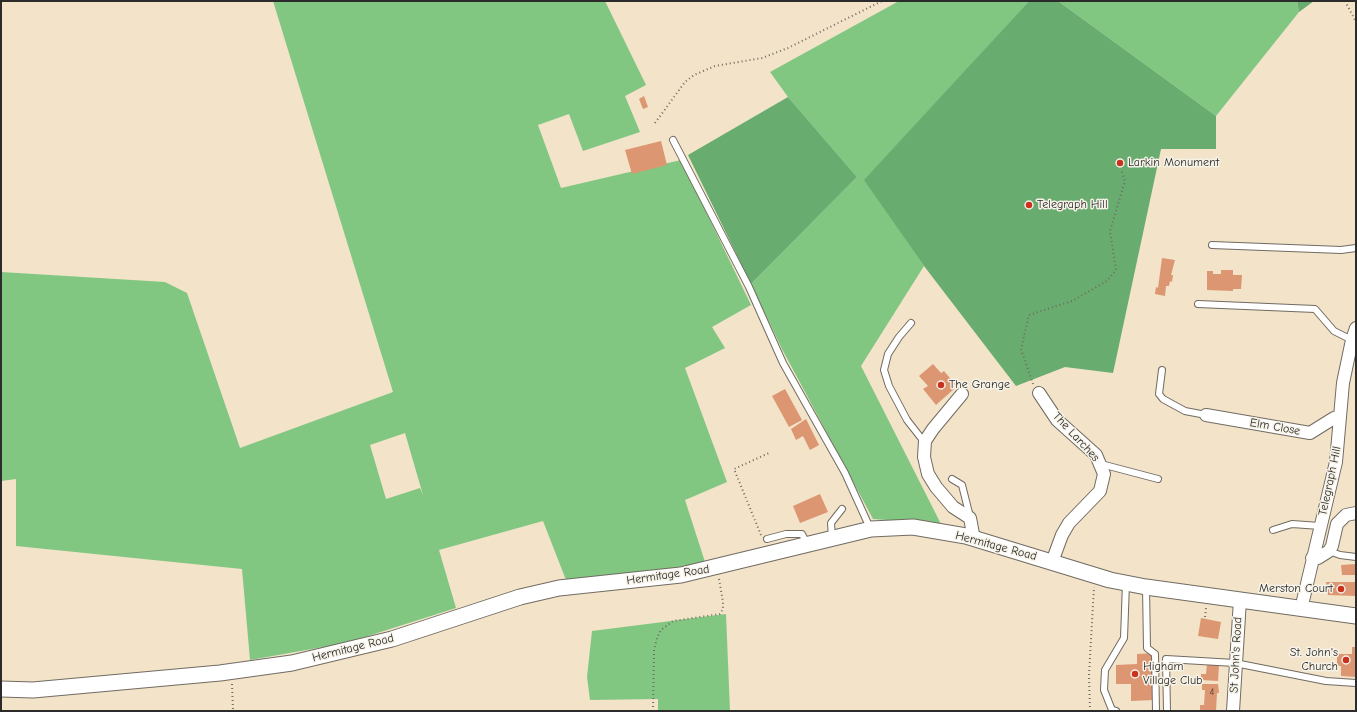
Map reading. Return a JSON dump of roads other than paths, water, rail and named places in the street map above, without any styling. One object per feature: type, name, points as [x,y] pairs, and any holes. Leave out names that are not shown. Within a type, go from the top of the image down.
[{"type":"street","name":"Telegraph Hill","points":[[1301,609],[1336,462],[1343,383],[1356,328]]},
{"type":"street","name":"The Larches","points":[[1039,393],[1057,420],[1094,453],[1101,464],[1104,474],[1100,491],[1069,523],[1062,535],[1052,562]]},
{"type":"street","points":[[962,394],[933,429],[925,443],[924,457],[928,474],[953,507],[970,518],[974,539]]},
{"type":"street","name":"Elm Close","points":[[1206,415],[1310,433],[1334,418],[1340,418]]},
{"type":"street","points":[[1312,558],[1318,558],[1329,551],[1332,546],[1337,524],[1346,515],[1356,513]]},
{"type":"street","name":"Hermitage Road","points":[[1,688],[33,690],[231,671],[292,663],[392,639],[520,597],[559,588],[681,575],[716,568],[871,529],[913,527],[974,539],[1095,576],[1126,583],[1356,616]]},
{"type":"street","name":"St John's Road","points":[[1232,711],[1240,600]]},
{"type":"lane","points":[[673,140],[749,287],[784,364],[845,473],[871,529]]},
{"type":"lane","points":[[1212,245],[1342,250],[1356,248]]},
{"type":"lane","points":[[1198,304],[1315,309],[1334,331],[1352,340]]},
{"type":"lane","points":[[911,323],[899,337],[888,354],[884,370],[889,386],[907,420],[925,443]]},
{"type":"lane","points":[[1162,370],[1159,394],[1163,399],[1185,411],[1206,415]]},
{"type":"lane","points":[[1101,464],[1158,480]]},
{"type":"lane","points":[[952,478],[962,486],[970,518]]},
{"type":"lane","points":[[832,538],[832,523],[842,509]]},
{"type":"lane","points":[[1273,530],[1292,524],[1320,526]]},
{"type":"lane","points":[[767,539],[786,534],[802,534],[807,544]]},
{"type":"lane","points":[[1329,551],[1340,555],[1356,557]]},
{"type":"lane","points":[[1116,711],[1112,710],[1104,690],[1105,670],[1124,638],[1126,583]]},
{"type":"lane","points":[[1146,587],[1147,648],[1155,654],[1156,711]]},
{"type":"lane","points":[[1167,711],[1166,659],[1235,663],[1326,681],[1356,683]]},
{"type":"place","name":"Larkin Monument","points":[[1120,163]]},
{"type":"place","name":"Telegraph Hill","points":[[1029,205]]},
{"type":"place","name":"The Grange","points":[[941,385]]},
{"type":"place","name":"Merston Court","points":[[1341,589]]},
{"type":"place","name":"St. John's Church","points":[[1346,660]]},
{"type":"place","name":"Higham Village Club","points":[[1135,674]]}]
